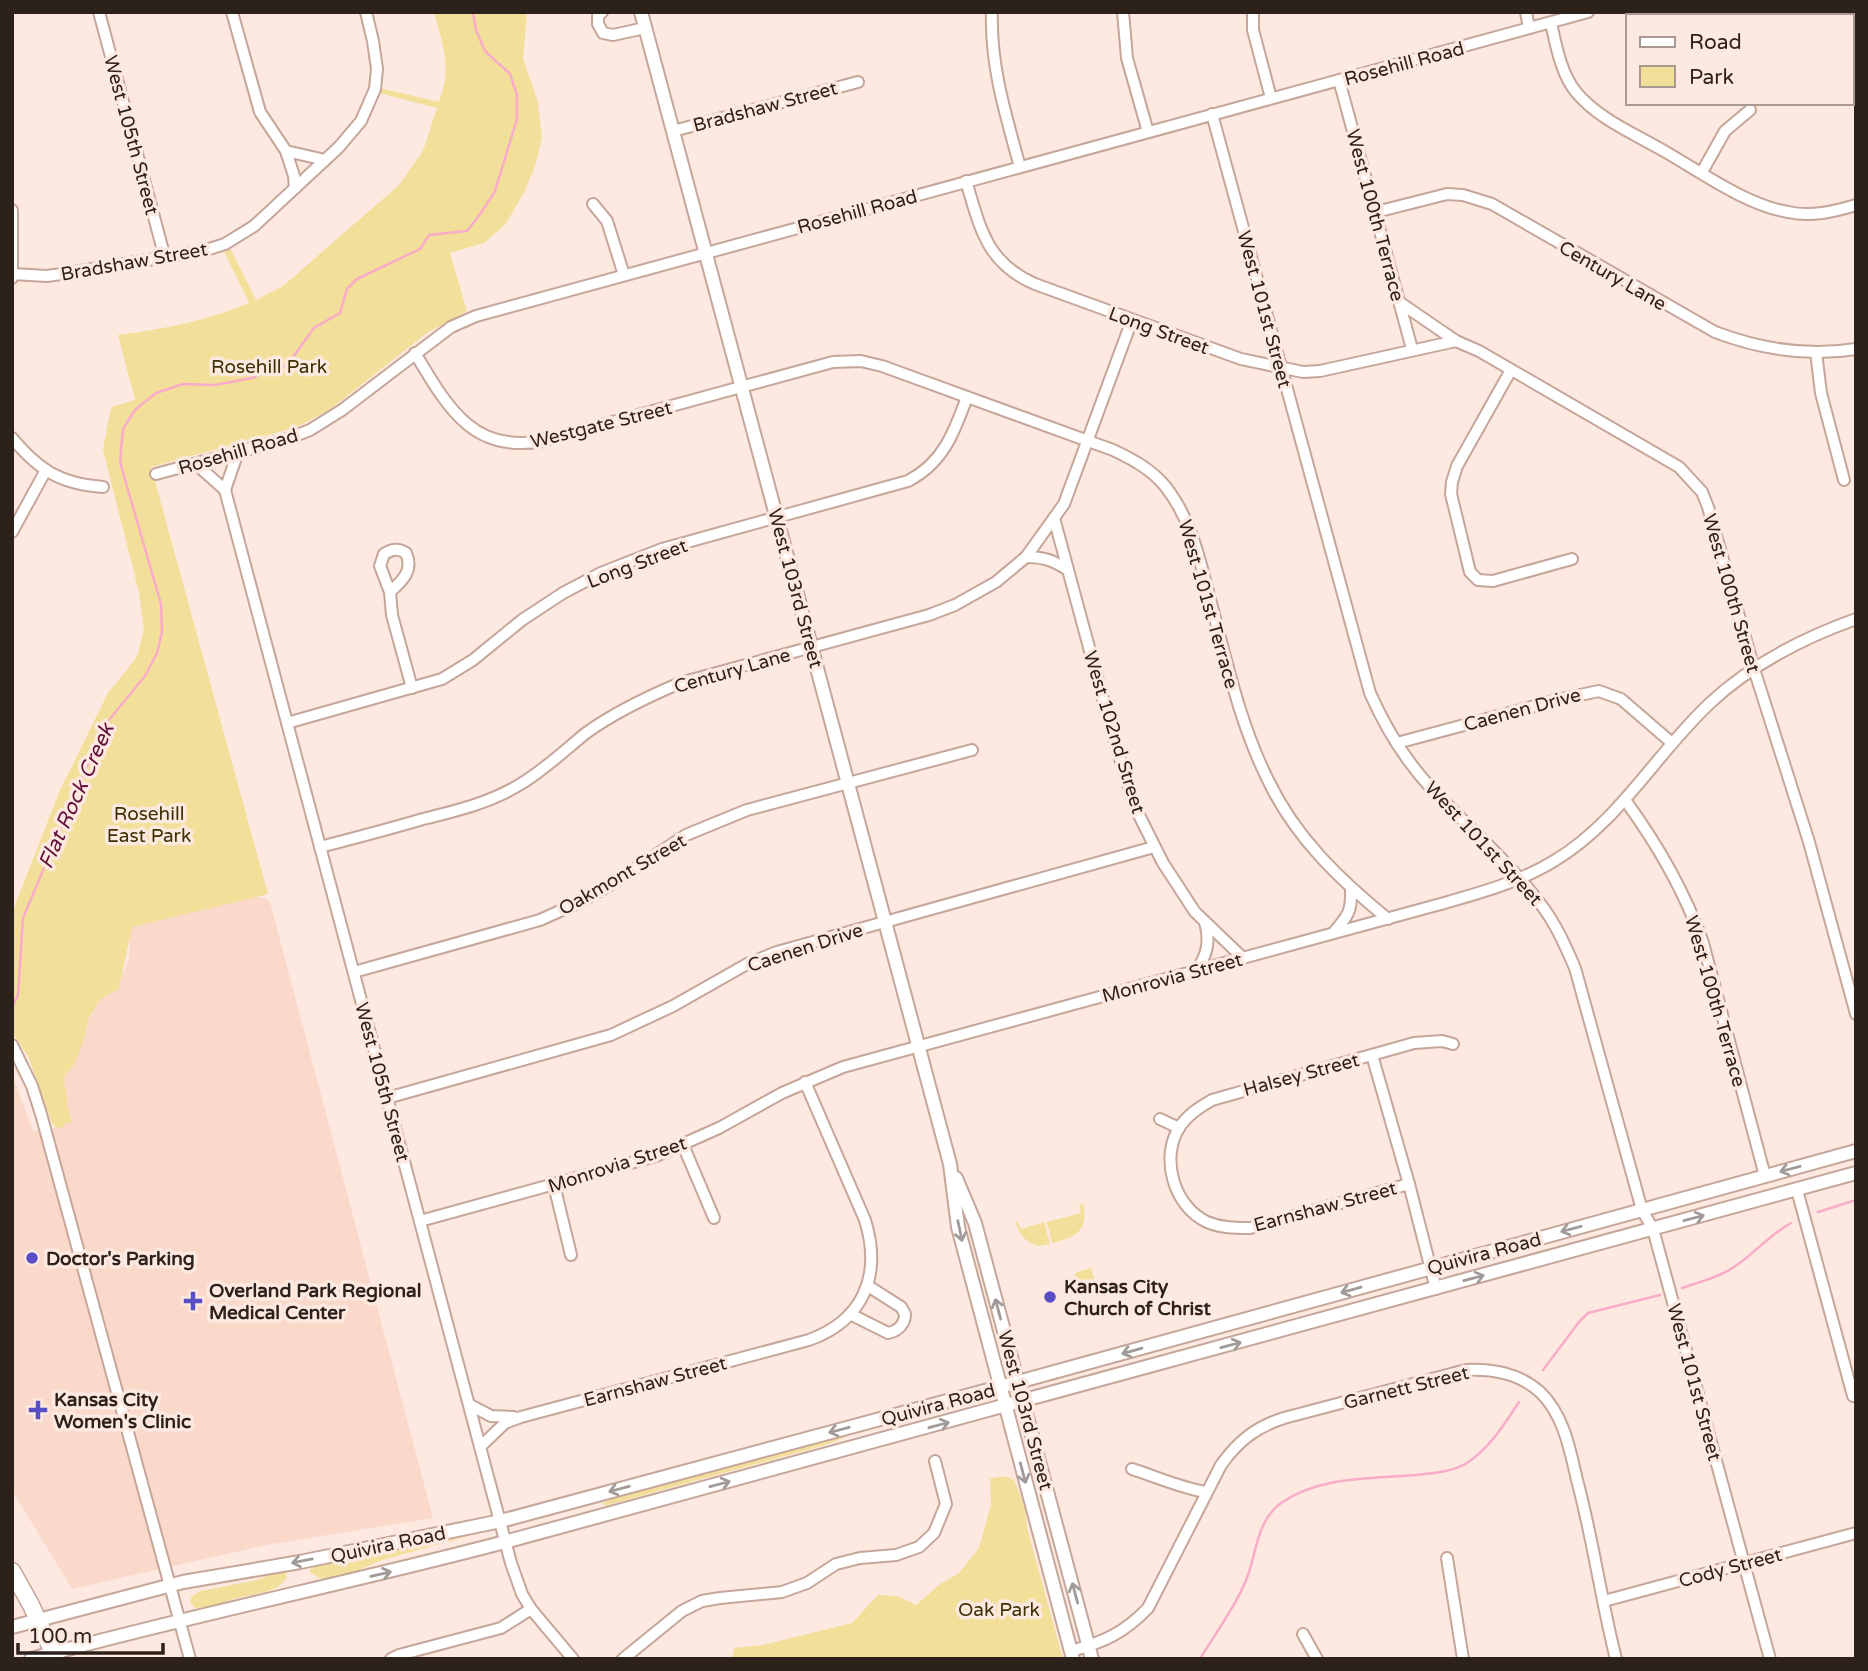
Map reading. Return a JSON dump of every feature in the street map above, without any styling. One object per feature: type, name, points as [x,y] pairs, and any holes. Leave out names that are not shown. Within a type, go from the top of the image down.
[{"type":"highway","points":[[12,1571],[54,1656]]},
{"type":"main road","name":"West 103rd Street","points":[[642,13],[920,1047],[950,1164],[958,1227],[1072,1655]]},
{"type":"main road","name":"Quivira Road","points":[[13,1627],[171,1585],[501,1521],[1000,1387],[1856,1151]]},
{"type":"main road","name":"West 103rd Street","points":[[950,1164],[975,1223],[1091,1652]]},
{"type":"main road","name":"Quivira Road","points":[[31,1659],[54,1656],[180,1620],[302,1593],[506,1541],[1024,1402],[1856,1173]]},
{"type":"street","name":"West 105th Street","points":[[99,12],[165,258]]},
{"type":"street","points":[[232,12],[260,112],[286,151],[295,188]]},
{"type":"street","name":"Bradshaw Street","points":[[12,276],[57,275],[203,251],[234,239],[254,226],[350,135],[368,108],[375,89],[377,69],[366,12]]},
{"type":"street","points":[[602,12],[598,16],[598,24],[603,33],[613,35],[645,28]]},
{"type":"street","points":[[992,12],[999,91],[1020,167]]},
{"type":"street","points":[[1123,12],[1127,58],[1147,132]]},
{"type":"street","points":[[1253,12],[1253,30],[1271,98]]},
{"type":"street","points":[[1526,12],[1530,29]]},
{"type":"street","name":"Rosehill Road","points":[[156,474],[288,439],[330,419],[451,327],[476,316],[1588,12]]},
{"type":"street","points":[[1550,23],[1566,75],[1574,90],[1589,106],[1759,204],[1788,212],[1820,214],[1856,205]]},
{"type":"street","name":"West 100th Terrace","points":[[1339,80],[1412,349]]},
{"type":"street","name":"Bradshaw Street","points":[[673,131],[858,82]]},
{"type":"street","points":[[1702,172],[1725,131],[1750,110]]},
{"type":"street","name":"West 101st Street","points":[[1212,114],[1362,670],[1384,723],[1430,786],[1519,878],[1548,915],[1575,968],[1642,1210],[1653,1229],[1770,1659]]},
{"type":"street","points":[[286,151],[325,160]]},
{"type":"street","name":"Long Street","points":[[966,181],[984,238],[991,250],[1008,270],[1034,284],[1241,359],[1303,372],[1320,371],[1412,349]]},
{"type":"street","name":"Century Lane","points":[[1376,212],[1447,194],[1473,198],[1492,204],[1715,332],[1759,346],[1816,352],[1856,349]]},
{"type":"street","points":[[593,204],[607,221],[624,275]]},
{"type":"street","points":[[12,210],[12,276]]},
{"type":"street","name":"West 100th Street","points":[[1399,302],[1456,341],[1679,467],[1702,492],[1809,842],[1856,1014]]},
{"type":"street","name":"Century Lane","points":[[320,847],[468,807],[495,797],[545,768],[587,733],[647,697],[680,683],[929,615],[955,605],[996,582],[1026,558],[1063,504],[1132,320]]},
{"type":"street","points":[[1412,349],[1456,341]]},
{"type":"street","points":[[1816,352],[1821,393],[1844,480]]},
{"type":"street","name":"Westgate Street","points":[[415,353],[448,406],[465,425],[478,433],[508,443],[543,441],[742,387]]},
{"type":"street","name":"West 101st Terrace","points":[[742,387],[833,362],[862,361],[1113,450],[1145,468],[1164,484],[1181,509],[1195,542],[1240,711],[1268,782],[1302,835],[1351,888],[1388,919]]},
{"type":"street","points":[[1511,370],[1457,466],[1452,482],[1451,494],[1470,572],[1478,580],[1493,581],[1572,559]]},
{"type":"street","name":"Long Street","points":[[286,723],[451,675],[522,620],[564,593],[601,573],[662,549],[892,487],[916,477],[932,466],[943,453],[953,435],[967,397]]},
{"type":"street","points":[[12,438],[30,460],[61,479],[75,484],[103,487]]},
{"type":"street","points":[[196,464],[225,490],[239,452]]},
{"type":"street","points":[[12,532],[47,470]]},
{"type":"street","name":"West 105th Street","points":[[225,490],[506,1541],[522,1594],[531,1609],[573,1659]]},
{"type":"street","name":"West 102nd Street","points":[[1054,518],[1126,782],[1154,847],[1174,881],[1195,912],[1243,958]]},
{"type":"street","points":[[1026,558],[1054,560],[1068,570]]},
{"type":"street","points":[[390,592],[391,615],[412,688]]},
{"type":"street","name":"Monrovia Street","points":[[421,1221],[624,1167],[683,1145],[805,1082],[843,1067],[1388,919],[1519,878],[1552,862],[1598,829],[1709,704],[1754,669],[1799,642],[1856,619]]},
{"type":"street","name":"Caenen Drive","points":[[1397,743],[1599,691],[1621,699],[1672,743]]},
{"type":"street","name":"Oakmont Street","points":[[354,972],[540,920],[610,885],[658,852],[718,821],[747,810],[972,750]]},
{"type":"street","name":"West 100th Terrace","points":[[1625,800],[1664,857],[1692,913],[1703,943],[1765,1176]]},
{"type":"street","name":"Caenen Drive","points":[[387,1097],[611,1035],[664,1011],[747,964],[803,944],[1154,847]]},
{"type":"street","points":[[1333,933],[1352,906],[1351,888]]},
{"type":"street","points":[[1196,971],[1206,958],[1209,938],[1205,922]]},
{"type":"street","name":"Halsey Street","points":[[1179,1128],[1198,1108],[1227,1095],[1428,1041],[1452,1044]]},
{"type":"street","points":[[12,1045],[32,1086],[41,1114],[190,1659]]},
{"type":"street","points":[[1372,1055],[1436,1289]]},
{"type":"street","points":[[805,1082],[866,1220],[871,1239],[873,1257],[868,1286],[850,1314],[888,1333],[894,1332],[902,1324],[905,1314],[901,1307],[868,1286]]},
{"type":"street","points":[[1160,1119],[1179,1128]]},
{"type":"street","name":"Earnshaw Street","points":[[1179,1128],[1170,1163],[1175,1186],[1185,1205],[1207,1222],[1225,1228],[1250,1228],[1409,1184]]},
{"type":"street","points":[[683,1145],[714,1218]]},
{"type":"street","points":[[554,1185],[571,1255]]},
{"type":"street","points":[[1797,1190],[1853,1396]]},
{"type":"street","name":"Earnshaw Street","points":[[481,1446],[505,1423],[521,1417],[819,1336],[836,1327],[850,1314]]},
{"type":"street","name":"Garnett Street","points":[[1072,1655],[1091,1652],[1131,1625],[1148,1608],[1206,1492],[1232,1449],[1249,1434],[1266,1424],[1466,1370],[1492,1370],[1510,1374],[1540,1392],[1561,1422],[1589,1525],[1604,1601]]},
{"type":"street","name":"Earnshaw Street","points":[[470,1405],[491,1416],[521,1417]]},
{"type":"street","points":[[623,1659],[693,1605],[720,1598],[782,1592],[807,1583],[836,1564],[897,1555],[919,1547],[934,1533],[946,1504],[935,1461]]},
{"type":"street","points":[[1132,1469],[1186,1489],[1206,1492]]},
{"type":"street","name":"Cody Street","points":[[1604,1601],[1856,1533]]},
{"type":"street","points":[[1447,1558],[1463,1659]]},
{"type":"street","points":[[1604,1601],[1616,1659]]},
{"type":"street","points":[[391,1659],[506,1626],[531,1609]]},
{"type":"street","points":[[1303,1634],[1317,1659]]},
{"type":"shaded area","name":"Overland Park Regional Medical Center","points":[[250,897],[261,897],[270,902],[433,1518],[266,1545],[72,1589],[12,1490],[12,1074],[33,1131],[64,1127],[64,1124],[72,1122],[64,1077],[83,1043],[89,1018],[101,999],[113,993],[120,981],[129,959],[130,926]]},
{"type":"green space","points":[[434,12],[527,12],[523,59],[537,99],[542,137],[536,163],[525,191],[505,225],[484,243],[450,253],[467,311],[427,333],[329,410],[297,427],[151,467],[268,894],[132,927],[119,989],[101,999],[89,1017],[75,1063],[64,1077],[72,1122],[56,1128],[29,1058],[12,1032],[12,913],[60,790],[108,693],[137,657],[144,630],[139,592],[103,450],[111,407],[135,400],[118,335],[185,324],[249,303],[224,251],[230,248],[256,300],[283,286],[399,185],[423,151],[437,108],[379,93],[380,88],[439,102],[446,68]]},
{"type":"green space","points":[[1083,1204],[1085,1213],[1082,1227],[1073,1236],[1052,1243],[1047,1222],[1081,1213],[1079,1205]]},
{"type":"green space","points":[[1017,1221],[1021,1229],[1044,1222],[1050,1244],[1038,1246],[1030,1243],[1019,1231]]},
{"type":"green space","points":[[1091,1268],[1096,1285],[1076,1290],[1072,1279],[1077,1272]]},
{"type":"green space","points":[[983,1396],[984,1399],[979,1402],[901,1421],[900,1418]]},
{"type":"green space","points":[[844,1434],[845,1437],[825,1445],[604,1506],[603,1503],[627,1492]]},
{"type":"green space","name":"Oak Park","points":[[1013,1478],[1025,1507],[1027,1528],[1063,1659],[732,1659],[734,1648],[763,1645],[852,1623],[878,1595],[897,1596],[916,1605],[939,1585],[959,1573],[979,1548],[991,1504],[990,1479]]},
{"type":"green space","points":[[468,1533],[468,1536],[379,1561],[332,1580],[319,1578],[310,1572],[315,1566]]},
{"type":"green space","points":[[285,1572],[287,1578],[278,1587],[265,1592],[232,1599],[217,1606],[195,1608],[190,1603],[192,1596],[201,1591],[257,1580]]},
{"type":"waterway","name":"Flat Rock Creek","points":[[12,1008],[18,995],[23,918],[104,726],[145,676],[157,653],[162,632],[161,604],[120,462],[123,429],[135,410],[156,393],[183,384],[215,385],[252,378],[288,364],[314,328],[340,313],[347,289],[357,279],[420,249],[429,235],[467,231],[495,191],[517,119],[517,95],[510,74],[485,51],[476,30],[473,12]]},
{"type":"waterway","points":[[1818,1212],[1856,1200]]},
{"type":"waterway","points":[[1682,1288],[1728,1271],[1791,1223]]},
{"type":"waterway","points":[[1543,1370],[1588,1313],[1660,1295]]},
{"type":"waterway","points":[[1200,1659],[1244,1585],[1262,1527],[1281,1503],[1296,1494],[1329,1483],[1436,1473],[1461,1466],[1490,1443],[1519,1402]]},
{"type":"place","name":"Doctor's Parking","points":[[32,1258]]},
{"type":"place","name":"Kansas City Church of Christ","points":[[1050,1297]]},
{"type":"place","name":"Overland Park Regional Medical Center","points":[[193,1301]]},
{"type":"place","name":"Kansas City Women's Clinic","points":[[38,1410]]},
{"type":"park label","name":"Rosehill Park","points":[[269,366]]},
{"type":"park label","name":"Rosehill East Park","points":[[149,824]]}]
